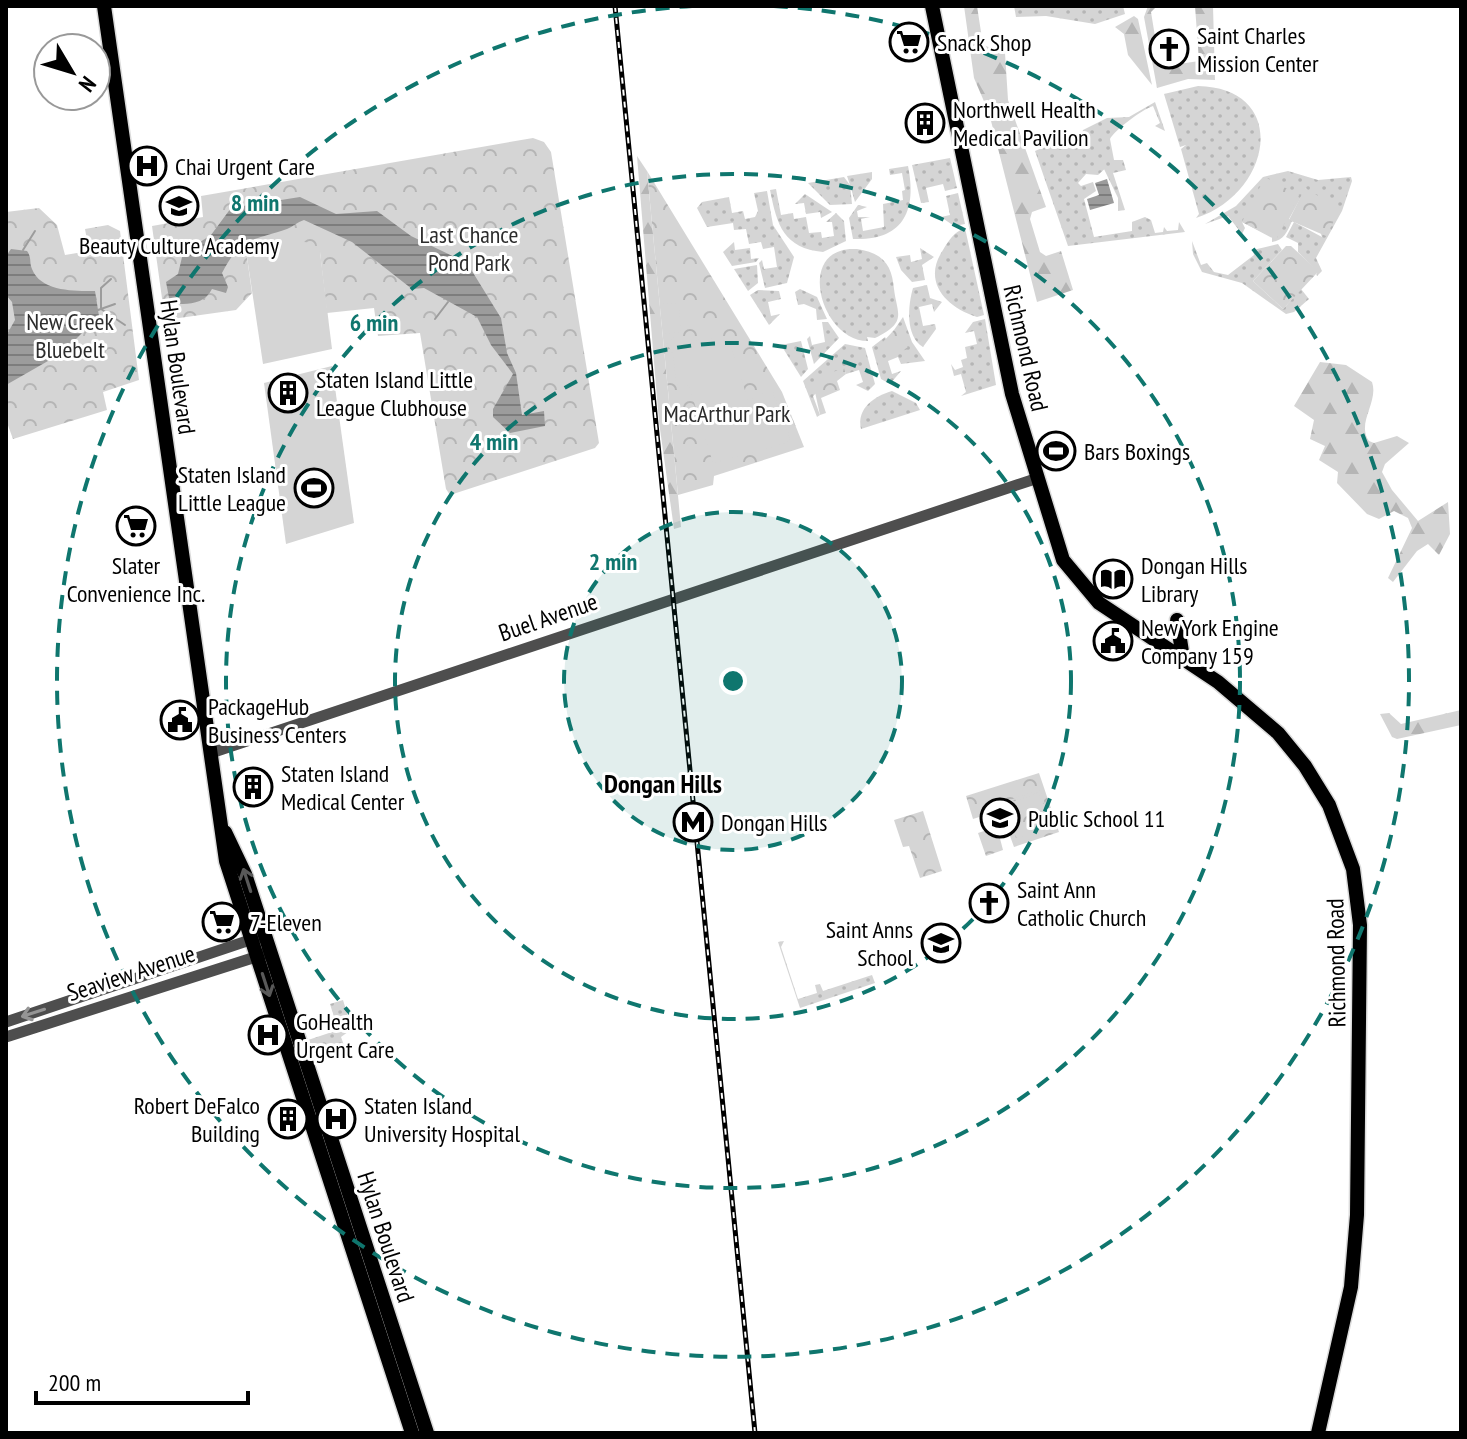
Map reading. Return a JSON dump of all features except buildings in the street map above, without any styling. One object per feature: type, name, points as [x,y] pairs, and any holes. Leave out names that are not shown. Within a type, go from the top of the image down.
[{"type":"main road","name":"Hylan Boulevard","points":[[104,6],[223,829],[239,857],[258,937],[427,1433]]},
{"type":"main road","name":"Richmond Road","points":[[932,6],[1012,394],[1035,479],[1063,560],[1099,603],[1240,698],[1299,757],[1338,825],[1357,891],[1360,1006],[1357,1215],[1351,1287],[1318,1433]]},
{"type":"main road","points":[[1177,620],[1183,658]]},
{"type":"main road","name":"Hylan Boulevard","points":[[264,955],[412,1433]]},
{"type":"street","name":"Buel Avenue","points":[[211,753],[1035,479]]},
{"type":"street","name":"Seaview Avenue","points":[[6,1022],[258,937]]},
{"type":"street","name":"Seaview Avenue","points":[[6,1037],[264,955]]},
{"type":"green space","points":[[964,6],[977,6],[983,45],[1005,53],[1008,100],[1046,207],[1032,212],[1030,219],[1040,252],[1046,256],[1061,251],[1073,290],[1037,302],[989,113],[974,78]]},
{"type":"green space","points":[[1014,6],[1123,6],[1125,14],[1095,24],[1046,16],[1016,17]]},
{"type":"green space","points":[[1148,6],[1156,7],[1151,12],[1159,61],[1166,66],[1199,61],[1195,6],[1213,6],[1215,80],[1188,79],[1157,88],[1144,17]]},
{"type":"green space","points":[[1134,16],[1138,19],[1152,85],[1128,55],[1124,34],[1115,27]]},
{"type":"green space","points":[[1198,86],[1228,91],[1248,104],[1258,122],[1260,144],[1255,166],[1241,188],[1222,206],[1196,218],[1199,214],[1181,149],[1186,145],[1180,147],[1164,94]]},
{"type":"green space","points":[[1155,102],[1165,131],[1155,126],[1160,123],[1153,106],[1128,121],[1110,139],[1114,160],[1123,160],[1126,170],[1113,173],[1125,210],[1118,211],[1118,198],[1104,169],[1098,175],[1086,174],[1078,183],[1081,186],[1093,182],[1096,191],[1084,199],[1094,237],[1132,231],[1132,222],[1145,217],[1151,220],[1155,233],[1163,232],[1164,227],[1167,231],[1178,230],[1179,222],[1185,232],[1068,246],[1035,151],[1073,134],[1078,145],[1083,130],[1107,118],[1129,117]]},
{"type":"green space","name":"Last Chance Pond Park","points":[[533,138],[544,142],[551,152],[599,443],[595,448],[450,495],[446,489],[420,333],[378,336],[374,308],[327,313],[320,252],[252,250],[247,257],[252,293],[236,310],[165,320],[152,226],[203,217],[201,196]]},
{"type":"green space","points":[[637,156],[647,171],[681,527],[674,529],[659,422]]},
{"type":"green space","points":[[950,158],[957,188],[945,191],[943,184],[926,188],[929,202],[921,203],[912,165]]},
{"type":"green space","points":[[908,166],[910,196],[903,220],[884,235],[853,239],[849,218],[858,205],[867,207],[857,211],[858,217],[870,217],[861,219],[863,231],[884,227],[883,204],[903,200],[902,191],[905,190],[902,173],[890,175],[889,169]]},
{"type":"green space","name":"MacArthur Park","points":[[647,171],[782,392],[804,447],[714,476],[713,485],[678,495]]},
{"type":"green space","points":[[1288,171],[1318,180],[1351,177],[1342,211],[1316,258],[1322,271],[1317,276],[1315,269],[1298,252],[1298,243],[1286,237],[1294,222],[1322,237],[1306,188],[1289,219],[1292,221],[1285,235],[1272,242],[1272,237],[1242,222],[1245,228],[1242,234],[1228,216],[1205,224],[1236,206],[1263,177]]},
{"type":"green space","points":[[872,172],[872,179],[855,202],[847,176]]},
{"type":"green space","points":[[844,177],[850,185],[852,204],[830,205],[808,183]]},
{"type":"green space","points":[[1265,177],[1299,195],[1276,240],[1242,222]]},
{"type":"green space","points":[[1305,188],[1340,209],[1326,236],[1289,220]]},
{"type":"green space","points":[[776,189],[781,215],[793,213],[794,219],[806,217],[809,233],[821,232],[822,238],[834,236],[832,222],[826,222],[836,213],[844,221],[846,241],[823,252],[799,246],[784,233],[780,224],[770,190]]},
{"type":"green space","points":[[767,191],[773,225],[794,257],[787,283],[765,288],[759,263],[762,260],[764,269],[777,267],[774,247],[763,249],[761,242],[749,244],[746,229],[734,230],[733,223],[707,227],[697,208],[702,202],[729,197],[732,213],[743,211],[745,219],[755,217],[758,211],[754,193]]},
{"type":"green space","points":[[958,193],[965,224],[954,226],[941,217],[950,215],[946,196]]},
{"type":"green space","points":[[805,194],[832,212],[821,218],[820,212],[806,214],[804,203],[795,204]]},
{"type":"green space","name":"New Creek Bluebelt","points":[[39,208],[57,225],[65,255],[89,251],[85,229],[108,225],[120,231],[139,380],[103,392],[107,410],[13,439],[6,420],[6,212]]},
{"type":"green space","points":[[965,228],[984,315],[977,317],[955,307],[936,282],[937,261],[955,234]]},
{"type":"green space","points":[[1192,241],[1201,265],[1207,263],[1214,272],[1228,275],[1254,255],[1253,250],[1278,244],[1282,250],[1253,281],[1283,309],[1301,289],[1309,299],[1294,312],[1286,314],[1242,283],[1202,272],[1193,254]]},
{"type":"green space","points":[[305,242],[314,244],[320,252],[332,349],[263,364],[247,257],[256,249]]},
{"type":"green space","points":[[734,242],[735,250],[750,248],[751,259],[759,258],[756,262],[732,266],[723,252]]},
{"type":"green space","points":[[1286,246],[1291,246],[1316,269],[1316,274],[1283,309],[1253,281]]},
{"type":"green space","points":[[920,248],[934,257],[922,265],[925,280],[912,282],[901,270],[896,257],[910,255],[911,262],[922,259]]},
{"type":"green space","points":[[857,249],[874,254],[889,268],[898,311],[892,327],[875,338],[867,337],[868,341],[851,337],[837,326],[821,294],[820,276],[825,262],[837,252]]},
{"type":"green space","points":[[757,265],[758,283],[748,291],[734,269]]},
{"type":"green space","points":[[927,285],[930,298],[942,302],[934,312],[932,304],[919,307],[923,326],[935,324],[936,329],[923,347],[913,336],[909,311],[913,288]]},
{"type":"green space","points":[[800,289],[817,297],[827,319],[817,320],[816,309],[798,305],[795,292]]},
{"type":"green space","points":[[758,290],[779,291],[781,299],[768,302],[771,316],[780,314],[769,325],[750,295]]},
{"type":"green space","points":[[679,303],[681,332],[663,334],[660,304]]},
{"type":"green space","points":[[903,317],[912,342],[925,361],[901,364],[898,357],[888,361],[892,374],[901,371],[890,384],[881,379],[872,347],[885,337],[887,341],[900,334],[894,330]]},
{"type":"green space","points":[[985,319],[996,385],[961,396],[966,392],[961,374],[954,376],[951,364],[955,370],[963,367],[961,360],[967,358],[965,347],[977,344],[974,331],[965,333],[973,322]]},
{"type":"green space","points":[[822,322],[828,322],[839,338],[814,364],[807,339],[810,336],[812,345],[825,342]]},
{"type":"green space","points":[[894,330],[903,333],[908,349],[886,356],[881,344]]},
{"type":"green space","points":[[677,336],[683,342],[712,338],[714,341],[728,337],[748,400],[772,390],[790,438],[787,443],[713,463],[689,386],[676,384],[673,354],[666,342]]},
{"type":"green space","points":[[801,341],[808,369],[801,377],[781,345]]},
{"type":"green space","points":[[845,344],[865,348],[875,384],[868,391],[856,385],[863,382],[859,370],[846,374],[844,369],[813,396],[820,415],[817,417],[803,381]]},
{"type":"green space","points":[[1320,362],[1346,365],[1372,382],[1373,397],[1366,420],[1366,434],[1369,441],[1374,443],[1397,436],[1409,443],[1385,464],[1382,472],[1392,490],[1418,521],[1448,502],[1450,534],[1439,555],[1428,544],[1417,551],[1393,582],[1388,578],[1412,528],[1408,518],[1394,511],[1379,519],[1367,514],[1337,483],[1338,472],[1319,460],[1325,446],[1310,439],[1314,420],[1294,406]]},
{"type":"green space","name":"Staten Island Little League","points":[[332,366],[354,523],[286,544],[264,383]]},
{"type":"green space","points":[[844,368],[846,374],[837,381],[840,390],[821,398],[826,413],[820,415],[813,383],[819,377]]},
{"type":"green space","points":[[892,391],[916,403],[920,410],[861,429],[861,415],[868,404]]},
{"type":"green space","points":[[1461,710],[1461,725],[1397,739],[1392,737],[1380,714],[1389,713],[1401,724]]},
{"type":"green space","name":"Public School 11","points":[[1039,773],[1059,832],[1014,847],[1006,825],[997,827],[1003,850],[986,856],[978,833],[996,827],[992,813],[973,819],[966,796]]},
{"type":"green space","points":[[1040,790],[1055,831],[1014,844],[1003,802]],"holes":[[[1039,792],[1052,825],[1044,813],[1036,818],[1037,831],[1050,829],[1016,838],[1005,803]]]},
{"type":"green space","points":[[1039,793],[1044,810],[1011,821],[1006,804]]},
{"type":"green space","points":[[923,811],[942,871],[920,878],[909,846],[903,847],[894,820]]},
{"type":"green space","points":[[784,941],[781,947],[798,999],[817,993],[815,985],[820,984],[823,991],[872,975],[875,983],[800,1008],[778,942]]},
{"type":"green space","points":[[343,1000],[352,1029],[341,1037],[345,1048],[314,1058],[308,1040],[338,1030],[330,1004]]},
{"type":"shaded area","points":[[1107,179],[1114,203],[1090,210],[1087,199],[1099,195],[1095,183]]},
{"type":"shaded area","points":[[300,197],[336,214],[377,211],[411,236],[467,263],[501,318],[507,353],[516,373],[522,415],[544,411],[545,426],[510,433],[493,417],[493,409],[513,374],[491,345],[477,317],[424,288],[412,289],[352,242],[304,220],[257,238],[235,252],[222,273],[228,287],[226,293],[212,289],[199,301],[170,303],[166,282],[178,274],[183,253],[211,235],[231,208]]},
{"type":"shaded area","points":[[11,249],[27,251],[36,277],[51,286],[95,291],[99,316],[62,353],[6,385],[6,336],[15,320],[12,302],[6,295],[6,256]]},
{"type":"waterway","points":[[23,250],[35,231]]},
{"type":"waterway","points":[[111,279],[101,288],[101,309],[125,325]]},
{"type":"waterway","points":[[435,319],[448,302]]},
{"type":"waterway","points":[[98,310],[115,304]]},
{"type":"railway","points":[[615,6],[755,1433]]},
{"type":"place","name":"Snack Shop","points":[[909,42]]},
{"type":"place","name":"Saint Charles Mission Center","points":[[1169,49]]},
{"type":"place","name":"Northwell Health Medical Pavilion","points":[[925,123]]},
{"type":"place","name":"Chai Urgent Care","points":[[147,166]]},
{"type":"place","name":"Beauty Culture Academy","points":[[179,206]]},
{"type":"place","name":"Staten Island Little League Clubhouse","points":[[288,393]]},
{"type":"place","name":"Bars Boxings","points":[[1056,451]]},
{"type":"place","name":"Staten Island Little League","points":[[314,488]]},
{"type":"place","name":"Slater Convenience Inc.","points":[[136,526]]},
{"type":"place","name":"Dongan Hills Library","points":[[1113,579]]},
{"type":"place","name":"New York Engine Company 159","points":[[1113,641]]},
{"type":"place","name":"PackageHub Business Centers","points":[[180,720]]},
{"type":"place","name":"Staten Island Medical Center","points":[[253,787]]},
{"type":"place","name":"Public School 11","points":[[1000,818]]},
{"type":"place","name":"Dongan Hills","points":[[693,822]]},
{"type":"place","name":"Saint Ann Catholic Church","points":[[989,903]]},
{"type":"place","name":"7-Eleven","points":[[222,922]]},
{"type":"place","name":"Saint Anns School","points":[[941,943]]},
{"type":"place","name":"GoHealth Urgent Care","points":[[268,1035]]},
{"type":"place","name":"Robert DeFalco Building","points":[[288,1119]]},
{"type":"place","name":"Staten Island University Hospital","points":[[336,1119]]},
{"type":"district","name":"Dongan Hills","points":[[663,783]]}]
